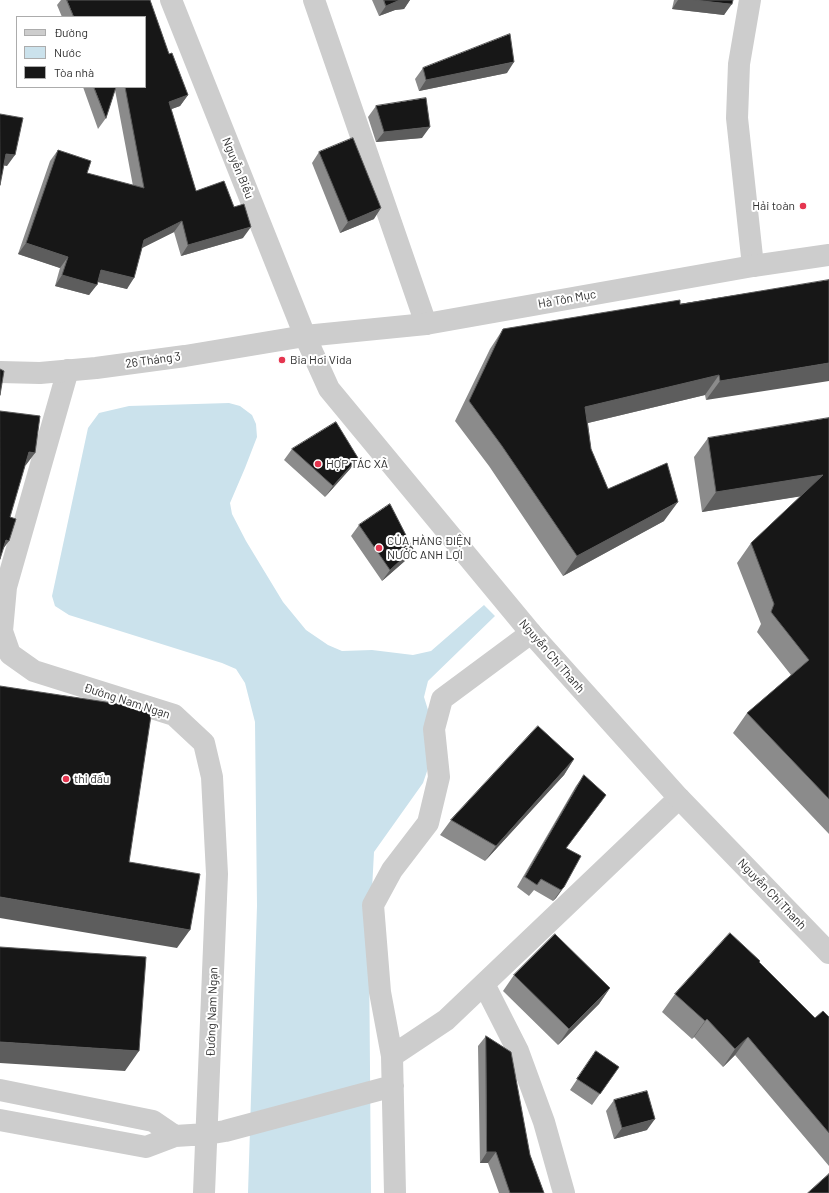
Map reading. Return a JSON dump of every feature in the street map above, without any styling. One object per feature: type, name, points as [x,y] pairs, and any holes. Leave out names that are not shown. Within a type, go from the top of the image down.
[{"type":"street","name":"Nguyễn Biểu","points":[[171,0],[305,336]]},
{"type":"street","points":[[314,0],[426,324]]},
{"type":"street","points":[[750,0],[739,64],[737,118],[753,266]]},
{"type":"street","name":"Hà Tôn Mục","points":[[305,336],[426,324],[753,266],[829,255]]},
{"type":"street","name":"26 Tháng 3","points":[[0,372],[40,373],[68,370],[185,356],[305,336]]},
{"type":"street","name":"Nguyễn Chí Thanh","points":[[305,336],[329,389],[530,633],[679,798],[829,953]]},
{"type":"street","name":"Đường Nam Ngạn","points":[[68,370],[6,587],[2,631],[10,654],[34,671],[174,715],[204,743],[212,778],[217,874],[216,1132],[204,1193]]},
{"type":"street","points":[[395,1193],[383,1089],[392,1056],[380,992],[374,905],[392,870],[428,823],[439,777],[434,729],[442,699],[530,633]]},
{"type":"street","points":[[392,1056],[446,1020],[679,798]]},
{"type":"street","points":[[484,984],[518,1050],[544,1122],[564,1193]]},
{"type":"street","points":[[0,1120],[146,1147],[174,1136],[216,1132],[383,1089]]},
{"type":"street","points":[[0,1090],[153,1121],[174,1136]]},
{"type":"water","points":[[229,403],[240,406],[252,415],[256,424],[257,437],[230,503],[232,514],[246,541],[283,602],[306,630],[328,645],[342,651],[372,650],[413,655],[431,651],[484,605],[495,616],[428,681],[424,697],[433,726],[435,748],[423,783],[374,852],[369,946],[371,1193],[248,1193],[257,906],[255,722],[245,683],[236,669],[222,663],[69,615],[55,606],[52,596],[88,428],[99,413],[129,406]]},
{"type":"building","points":[[67,0],[150,0],[169,54],[172,53],[188,95],[169,102],[196,191],[224,181],[234,207],[244,204],[251,227],[188,245],[182,221],[144,240],[134,278],[101,270],[97,285],[62,275],[68,257],[26,243],[58,150],[91,161],[87,173],[144,188],[125,88],[146,88],[146,16],[74,16]]},
{"type":"building","points":[[384,0],[400,0],[386,6]]},
{"type":"building","points":[[694,0],[733,0],[732,4]]},
{"type":"building","points":[[510,34],[514,62],[426,80],[423,68]]},
{"type":"building","points":[[94,88],[116,88],[106,118]]},
{"type":"building","points":[[426,98],[430,127],[384,132],[376,106]]},
{"type":"building","points":[[0,114],[23,118],[15,155],[6,154],[0,185]]},
{"type":"building","points":[[353,138],[381,208],[348,222],[319,152]]},
{"type":"building","points":[[829,280],[829,363],[720,381],[719,375],[585,407],[591,449],[608,489],[667,463],[678,502],[577,556],[502,446],[469,401],[503,329],[680,300],[680,304]]},
{"type":"building","points":[[0,369],[4,371],[0,395]]},
{"type":"building","points":[[0,411],[40,416],[35,453],[29,452],[10,517],[16,519],[9,541],[6,540],[0,559]]},
{"type":"building","points":[[829,418],[829,799],[747,713],[809,660],[771,612],[774,604],[751,543],[823,475],[716,492],[708,438]]},
{"type":"building","name":"HỢP TÁC XÃ","points":[[336,422],[358,458],[333,486],[292,449]]},
{"type":"building","points":[[390,504],[413,549],[390,570],[359,525]]},
{"type":"building","points":[[0,686],[152,709],[129,862],[200,874],[190,930],[0,897]]},
{"type":"building","points":[[538,726],[574,759],[496,846],[451,820]]},
{"type":"building","points":[[584,775],[606,795],[566,848],[581,856],[561,890],[541,879],[537,885],[525,877]]},
{"type":"building","points":[[730,933],[760,961],[759,962],[815,1018],[823,1011],[829,1017],[829,1133],[748,1037],[735,1049],[707,1019],[705,1021],[675,994]]},
{"type":"building","points":[[555,934],[610,988],[569,1029],[514,975]]},
{"type":"building","points":[[0,947],[146,957],[139,1051],[0,1042]]},
{"type":"building","points":[[486,1036],[511,1052],[530,1155],[544,1193],[510,1193],[496,1152],[487,1152]]},
{"type":"building","points":[[596,1051],[619,1067],[600,1094],[577,1079]]},
{"type":"building","points":[[647,1091],[655,1119],[622,1128],[614,1100]]},
{"type":"building","points":[[829,1174],[829,1193],[808,1193]]},
{"type":"place","name":"Hải toàn","points":[[803,206]]},
{"type":"place","name":"Bia Hơi Vida","points":[[282,360]]},
{"type":"place","name":"HỢP TÁC XÃ","points":[[318,464]]},
{"type":"place","name":"CỦA HÀNG ĐIỆN NƯỚC ANH LỢI","points":[[379,548]]},
{"type":"place","name":"thi đấu","points":[[66,779]]}]
